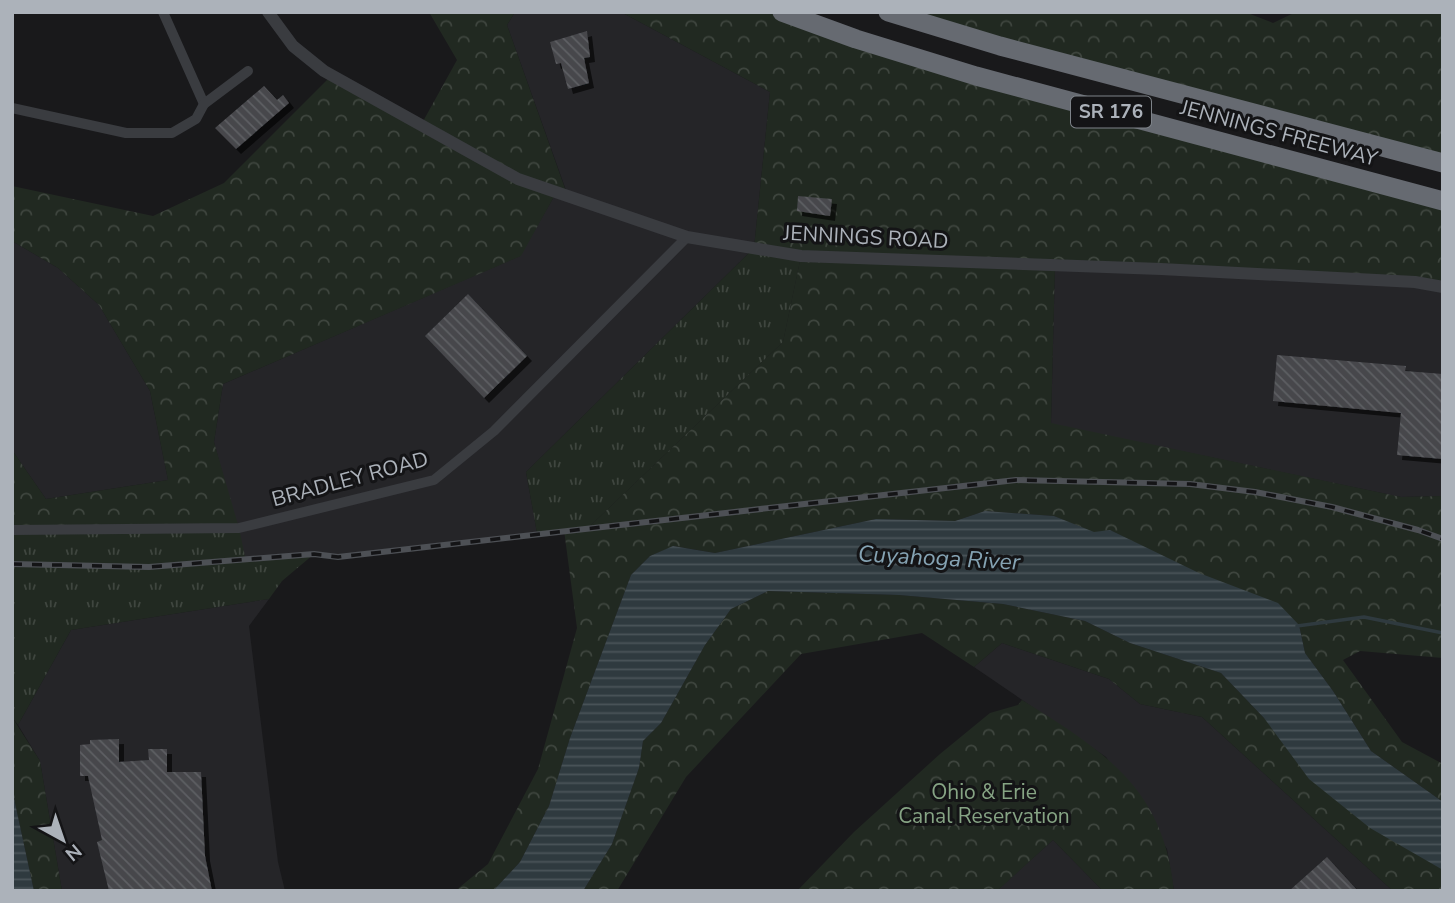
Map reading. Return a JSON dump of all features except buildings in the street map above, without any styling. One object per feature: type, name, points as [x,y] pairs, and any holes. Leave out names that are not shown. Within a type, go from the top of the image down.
[{"type":"highway","name":"JENNINGS FREEWAY","points":[[782,12],[856,39],[976,76],[1443,201]]},
{"type":"highway","name":"JENNINGS FREEWAY","points":[[888,12],[1000,46],[1443,163]]},
{"type":"street","points":[[163,12],[204,104]]},
{"type":"street","name":"JENNINGS ROAD","points":[[268,12],[293,46],[324,71],[518,179],[687,237],[801,256],[1161,269],[1404,281],[1443,287]]},
{"type":"street","points":[[12,108],[125,133],[172,134],[196,119],[204,104],[248,71]]},
{"type":"street","name":"BRADLEY ROAD","points":[[12,530],[239,528],[434,480],[494,431],[687,237]]},
{"type":"shaded area","points":[[515,12],[621,12],[770,92],[754,248],[526,472],[537,533],[338,557],[314,554],[246,561],[214,442],[223,384],[520,256],[556,193],[568,196],[507,25]]},
{"type":"shaded area","points":[[12,241],[58,268],[99,305],[150,391],[168,480],[46,499],[12,450]]},
{"type":"shaded area","points":[[1055,265],[1443,287],[1443,496],[1401,497],[1051,424]]},
{"type":"shaded area","points":[[269,599],[249,626],[278,862],[285,891],[62,891],[40,761],[18,725],[71,630]]},
{"type":"shaded area","points":[[1002,643],[1109,679],[1140,704],[1202,717],[1393,891],[1174,891],[1167,849],[1106,757],[974,667]]},
{"type":"shaded area","points":[[1053,840],[1103,891],[997,891],[1002,886]]},
{"type":"green space","points":[[429,12],[515,12],[507,25],[568,197],[556,193],[521,256],[223,384],[214,442],[239,528],[12,530],[12,450],[46,499],[168,480],[150,391],[99,305],[58,268],[12,241],[12,186],[153,216],[224,183],[331,76],[421,125],[457,60]]},
{"type":"green space","points":[[621,12],[782,12],[1443,201],[1443,287],[1055,265],[1051,423],[1401,497],[1443,496],[1443,658],[1360,651],[1343,660],[1402,742],[1443,764],[1443,802],[1371,751],[1305,653],[1299,625],[1110,530],[1094,533],[1054,516],[985,511],[955,521],[876,519],[715,553],[674,546],[650,556],[631,575],[570,738],[549,806],[520,862],[493,891],[455,891],[488,864],[538,769],[577,628],[564,530],[589,527],[783,342],[801,256],[754,248],[770,92]]},
{"type":"green space","points":[[888,12],[1245,12],[1273,23],[1296,12],[1443,12],[1443,163]]},
{"type":"green space","points":[[754,248],[801,256],[783,342],[589,527],[537,533],[526,472]]},
{"type":"green space","points":[[239,528],[246,561],[314,554],[282,581],[269,599],[71,630],[18,725],[12,717],[12,530]]},
{"type":"green space","points":[[768,591],[899,595],[1003,604],[1085,621],[1130,643],[1221,673],[1264,718],[1443,868],[1443,891],[1393,891],[1202,717],[1140,704],[1109,679],[1002,643],[974,667],[922,633],[801,654],[686,777],[617,891],[583,891],[612,844],[639,768],[643,741],[661,723],[705,645],[731,609]]},
{"type":"green space","name":"Ohio & Erie Canal Reservation","points":[[1022,700],[1079,737],[1125,776],[1158,825],[1168,855],[1174,891],[1103,891],[1053,840],[997,891],[797,891],[854,832],[940,754],[990,713],[1018,705]]},
{"type":"green space","points":[[12,717],[40,761],[62,891],[34,891],[12,789]]},
{"type":"water","name":"Cuyahoga River","points":[[985,511],[1054,516],[1094,532],[1110,530],[1199,573],[1278,603],[1299,625],[1305,653],[1371,751],[1443,802],[1443,870],[1370,828],[1309,779],[1264,718],[1221,673],[1130,643],[1085,621],[1003,604],[899,595],[768,591],[731,609],[705,645],[661,723],[643,741],[639,768],[612,844],[583,891],[493,891],[520,862],[549,806],[570,738],[631,575],[650,556],[673,546],[715,553],[876,519],[955,521]]},
{"type":"water","points":[[12,789],[34,891],[12,891]]},
{"type":"waterway","points":[[1297,626],[1364,617],[1443,633]]},
{"type":"railway","points":[[12,564],[149,567],[314,554],[338,557],[1016,480],[1190,484],[1255,492],[1332,507],[1443,539]]}]
